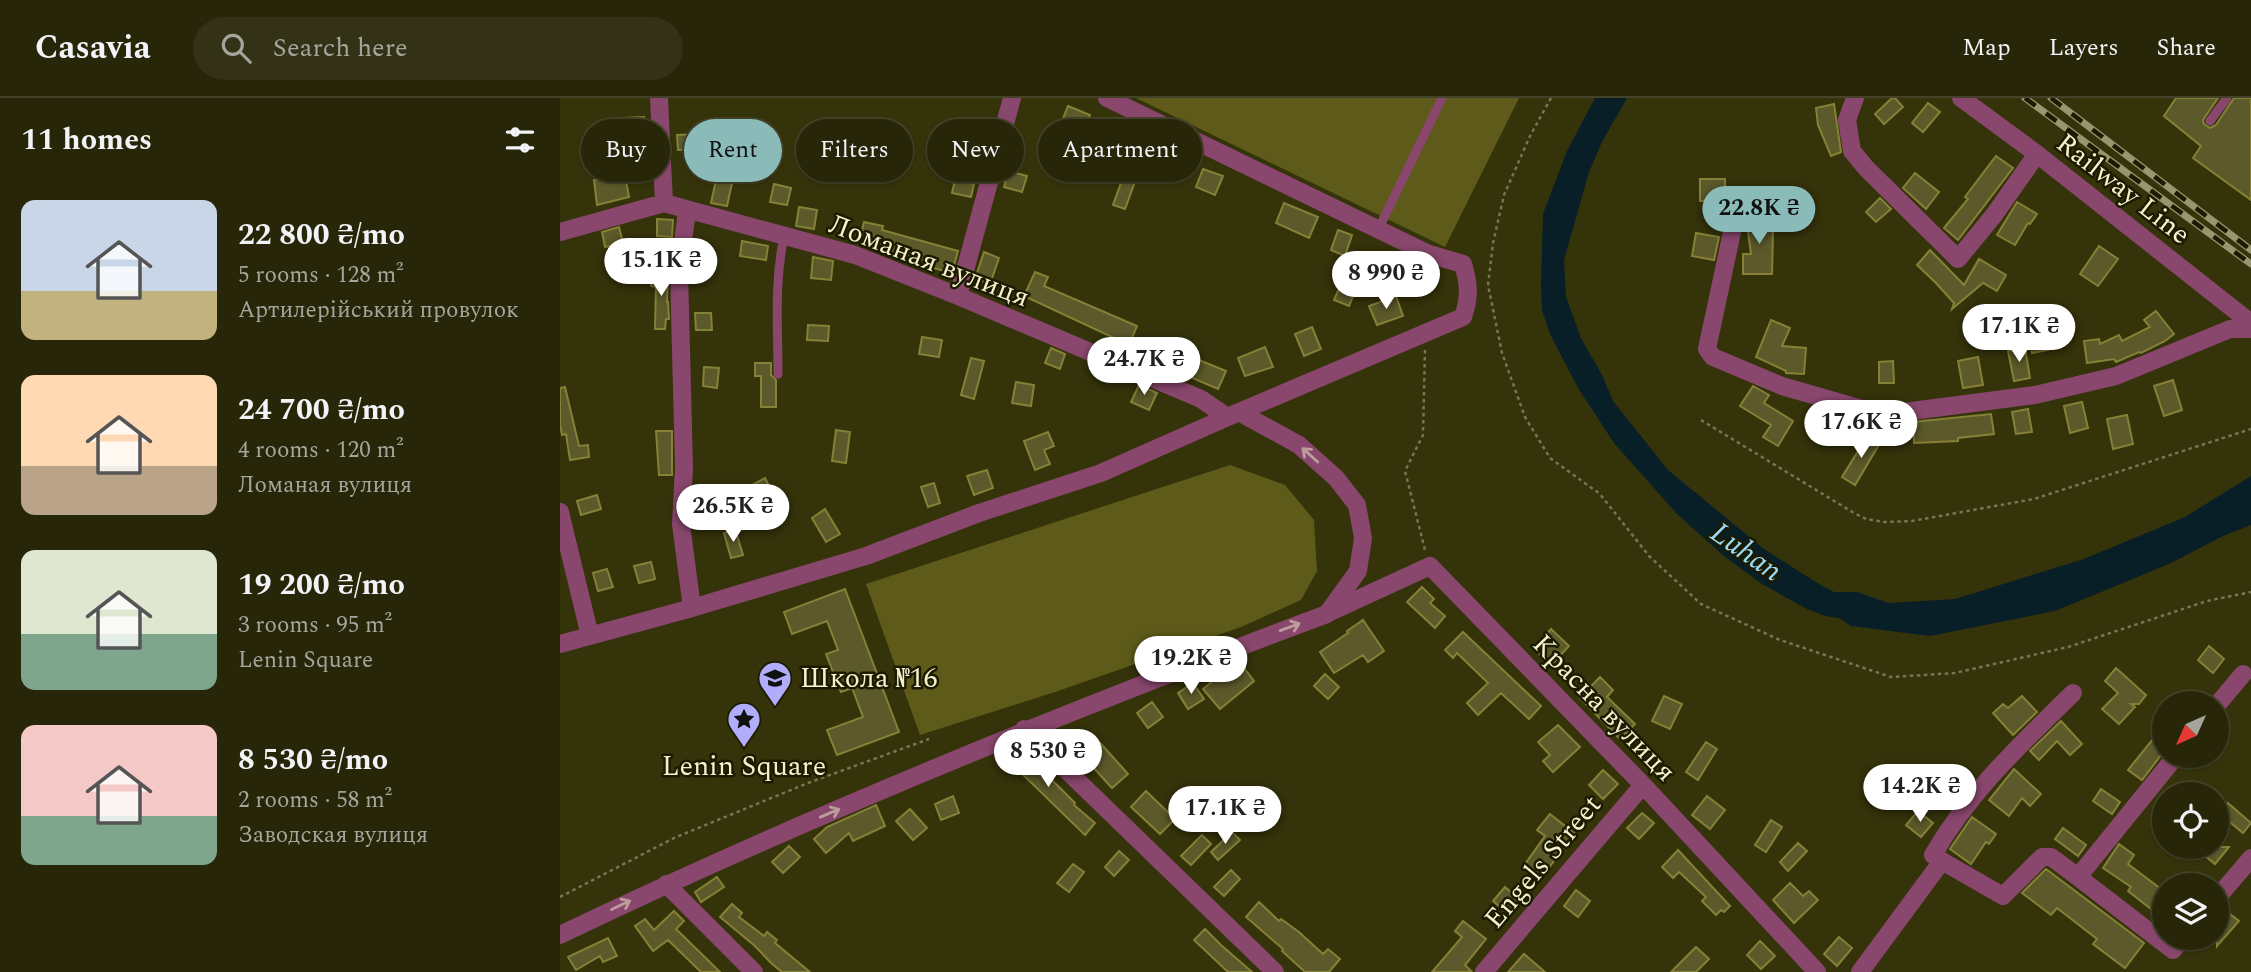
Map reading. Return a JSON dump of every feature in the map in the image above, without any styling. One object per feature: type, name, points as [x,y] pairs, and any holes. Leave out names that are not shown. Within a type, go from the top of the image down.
[{"type":"street","points":[[560,232],[664,204],[659,98]]},
{"type":"street","points":[[958,296],[1012,98]]},
{"type":"street","points":[[560,644],[866,556],[979,513],[1101,473],[1463,317],[1468,302],[1469,285],[1463,264],[1429,254],[1107,98]]},
{"type":"street","points":[[1855,98],[1847,120],[1853,151],[1866,168],[1958,259],[1994,215],[2037,154]]},
{"type":"street","name":"Railway Line","points":[[1961,98],[2037,154],[2251,323]]},
{"type":"street","name":"Ломаная вулиця","points":[[664,204],[855,256],[958,296],[1233,415]]},
{"type":"street","points":[[687,211],[679,272],[684,468],[681,524],[692,608]]},
{"type":"street","points":[[1732,232],[1707,349],[1713,357],[1782,386],[1865,410],[1905,412],[2035,395],[2116,376],[2230,329],[2251,329]]},
{"type":"street","points":[[1233,415],[1299,446],[1336,478],[1357,505],[1363,538],[1358,571],[1327,614]]},
{"type":"street","points":[[560,512],[590,636]]},
{"type":"street","points":[[560,935],[666,884],[1024,729],[1327,614],[1430,566]]},
{"type":"street","name":"Красна вулиця","points":[[1430,566],[1643,785],[1816,972]]},
{"type":"street","points":[[2229,691],[2243,674]]},
{"type":"street","points":[[2073,693],[1980,787],[1946,832],[1933,855],[2003,896],[2042,857],[2051,857],[2152,927]]},
{"type":"street","points":[[1024,729],[1275,972]]},
{"type":"street","points":[[2078,877],[2166,768]]},
{"type":"street","name":"Engels Street","points":[[1483,972],[1643,785]]},
{"type":"street","points":[[2229,884],[2251,858]]},
{"type":"street","points":[[1860,972],[1942,861]]},
{"type":"street","points":[[666,884],[754,972]]},
{"type":"lane","points":[[1379,228],[1442,98]]},
{"type":"lane","points":[[2210,121],[2227,98]]},
{"type":"lane","points":[[778,374],[779,259],[784,237]]},
{"type":"path","points":[[1550,98],[1504,195],[1493,243],[1488,285],[1502,353],[1525,418],[1550,458],[1600,494],[1649,556],[1701,604],[1780,640],[1891,677],[1955,674],[2068,647],[2207,601],[2251,592]]},
{"type":"path","points":[[1426,333],[1423,435],[1405,471],[1430,566]]},
{"type":"path","points":[[1701,420],[1854,513],[1866,519],[1884,522],[1912,521],[2034,499],[2251,429]]},
{"type":"path","points":[[560,897],[674,838],[808,783],[929,739]]},
{"type":"shaded area","points":[[1136,98],[1519,98],[1445,247],[1202,130],[1202,119],[1180,119]]},
{"type":"shaded area","points":[[1230,465],[1285,485],[1314,520],[1317,571],[1301,600],[1241,627],[1058,691],[920,735],[866,584]]},
{"type":"water","name":"Luhan","points":[[1595,98],[1627,98],[1602,142],[1589,172],[1564,260],[1566,297],[1581,338],[1613,401],[1668,470],[1764,549],[1834,592],[1857,592],[1889,603],[1955,599],[2084,559],[2185,517],[2251,476],[2251,525],[2171,563],[2055,611],[1930,636],[1851,626],[1839,618],[1807,609],[1762,584],[1724,556],[1677,514],[1614,443],[1578,388],[1550,334],[1542,310],[1543,214],[1567,151]]},
{"type":"building","points":[[1892,98],[1903,107],[1884,124],[1875,114]]},
{"type":"building","points":[[2176,98],[2218,98],[2203,120],[2210,128],[2216,125],[2234,98],[2251,98],[2251,200],[2193,158],[2201,146],[2164,116]]},
{"type":"building","points":[[1928,103],[1940,112],[1923,132],[1912,123]]},
{"type":"building","points":[[1834,104],[1841,152],[1831,156],[1818,125],[1816,108]]},
{"type":"building","points":[[1068,106],[1090,115],[1088,119],[1063,119]]},
{"type":"building","points":[[644,117],[644,119],[622,119]]},
{"type":"building","points":[[677,135],[684,135],[684,150],[678,150]]},
{"type":"building","points":[[1996,156],[2013,168],[1958,240],[1944,228],[1968,199],[1965,197]]},
{"type":"building","points":[[1203,169],[1223,176],[1215,195],[1196,187],[1198,182],[1202,182]]},
{"type":"building","points":[[1915,173],[1939,192],[1926,209],[1903,188]]},
{"type":"building","points":[[1024,175],[1027,176],[1022,192],[1004,187],[1005,182],[1024,182]]},
{"type":"building","points":[[1700,179],[1725,179],[1725,201],[1700,201]]},
{"type":"building","points":[[594,182],[626,182],[629,197],[597,205]]},
{"type":"building","points":[[716,182],[732,183],[727,206],[711,203]]},
{"type":"building","points":[[955,182],[974,184],[971,197],[952,193]]},
{"type":"building","points":[[1121,182],[1135,182],[1125,209],[1113,205]]},
{"type":"building","points":[[774,184],[791,188],[787,205],[770,202]]},
{"type":"building","points":[[1880,198],[1891,209],[1876,222],[1866,212]]},
{"type":"building","points":[[2017,202],[2037,214],[2030,224],[2028,223],[2015,245],[1997,235]]},
{"type":"building","points":[[1284,203],[1318,217],[1309,238],[1276,223]]},
{"type":"building","points":[[799,207],[817,210],[814,229],[796,226]]},
{"type":"building","points":[[1771,214],[1772,274],[1743,274],[1743,254],[1751,254],[1746,217]]},
{"type":"building","points":[[657,219],[673,220],[672,237],[657,236]]},
{"type":"building","points":[[864,222],[883,226],[882,230],[958,251],[952,273],[930,267],[931,262],[859,242]]},
{"type":"building","points":[[619,227],[623,243],[605,247],[602,232]]},
{"type":"building","points":[[1338,230],[1352,235],[1345,256],[1331,250]]},
{"type":"building","points":[[1696,233],[1719,237],[1714,260],[1692,256]]},
{"type":"building","points":[[742,241],[768,246],[766,260],[740,256]]},
{"type":"building","points":[[2099,246],[2118,259],[2098,286],[2080,274]]},
{"type":"building","points":[[1930,250],[1964,285],[1979,259],[2006,275],[1997,291],[1983,283],[1952,309],[1954,303],[1917,265]]},
{"type":"building","points":[[984,252],[999,258],[990,284],[975,279]]},
{"type":"building","points":[[813,257],[833,261],[831,280],[811,278]]},
{"type":"building","points":[[651,271],[668,272],[669,319],[666,319],[665,329],[655,329],[656,287],[651,286]]},
{"type":"building","points":[[1035,272],[1048,277],[1044,286],[1137,326],[1129,345],[1024,296]]},
{"type":"building","points":[[1342,281],[1357,287],[1349,306],[1334,300]]},
{"type":"building","points":[[1396,296],[1403,316],[1377,325],[1369,306]]},
{"type":"building","points":[[2156,311],[2174,334],[2165,341],[2116,362],[2114,359],[2087,363],[2084,341],[2099,339],[2100,344],[2119,335],[2122,341],[2150,327],[2144,320]]},
{"type":"building","points":[[695,313],[711,313],[712,330],[696,330]]},
{"type":"building","points":[[1771,320],[1790,328],[1782,346],[1806,348],[1804,374],[1786,373],[1756,357]]},
{"type":"building","points":[[2043,324],[2048,350],[2032,353],[2027,327]]},
{"type":"building","points":[[808,325],[829,326],[828,341],[807,340]]},
{"type":"building","points":[[1312,327],[1321,349],[1304,356],[1295,334]]},
{"type":"building","points":[[922,337],[942,340],[939,357],[919,354]]},
{"type":"building","points":[[1162,342],[1226,371],[1218,389],[1156,359]]},
{"type":"building","points":[[1265,347],[1273,367],[1245,376],[1238,358]]},
{"type":"building","points":[[1051,348],[1065,354],[1060,369],[1045,363]]},
{"type":"building","points":[[2025,348],[2030,378],[2014,381],[2008,351]]},
{"type":"building","points":[[1978,357],[1983,385],[1963,388],[1958,361]]},
{"type":"building","points":[[971,358],[984,361],[974,399],[961,395]]},
{"type":"building","points":[[1893,361],[1894,383],[1879,383],[1879,362]]},
{"type":"building","points":[[755,363],[771,363],[771,375],[776,380],[776,407],[761,407],[761,376],[755,376]]},
{"type":"building","points":[[704,367],[719,368],[717,388],[703,386]]},
{"type":"building","points":[[2173,380],[2182,410],[2164,416],[2154,386]]},
{"type":"building","points":[[1016,382],[1034,385],[1031,406],[1012,403]]},
{"type":"building","points":[[1139,385],[1157,393],[1149,410],[1131,402]]},
{"type":"building","points":[[1753,386],[1769,395],[1764,403],[1793,421],[1778,446],[1763,437],[1771,425],[1740,406]]},
{"type":"building","points":[[565,387],[579,446],[588,445],[589,457],[570,460],[566,434],[562,435],[560,425],[560,388]]},
{"type":"building","points":[[2082,402],[2088,428],[2070,433],[2064,406]]},
{"type":"building","points":[[2028,409],[2032,432],[2016,434],[2012,412]]},
{"type":"building","points":[[1991,414],[1994,434],[1958,438],[1958,441],[1914,443],[1913,422]]},
{"type":"building","points":[[2127,415],[2133,444],[2113,449],[2107,419]]},
{"type":"building","points":[[836,430],[850,432],[846,463],[832,461]]},
{"type":"building","points":[[656,431],[672,431],[672,475],[659,475]]},
{"type":"building","points":[[1048,432],[1054,446],[1044,450],[1050,464],[1035,470],[1024,441]]},
{"type":"building","points":[[1868,435],[1880,443],[1855,485],[1842,477]]},
{"type":"building","points":[[987,470],[993,488],[974,495],[967,476]]},
{"type":"building","points":[[765,478],[779,506],[769,511],[754,484]]},
{"type":"building","points":[[934,483],[940,503],[928,507],[921,487]]},
{"type":"building","points":[[597,495],[601,509],[581,515],[577,501]]},
{"type":"building","points":[[825,509],[840,534],[826,542],[812,518]]},
{"type":"building","points":[[735,529],[743,555],[731,558],[724,533]]},
{"type":"building","points":[[651,562],[655,579],[639,583],[634,566]]},
{"type":"building","points":[[607,569],[613,587],[598,591],[593,573]]},
{"type":"building","points":[[1422,587],[1434,599],[1430,603],[1445,616],[1435,628],[1407,602]]},
{"type":"building","points":[[845,589],[899,732],[837,755],[827,730],[863,717],[852,688],[841,692],[826,654],[838,650],[827,621],[792,634],[784,612]]},
{"type":"building","points":[[1363,620],[1384,651],[1368,662],[1363,655],[1334,673],[1320,652]]},
{"type":"building","points":[[1551,629],[1569,646],[1551,665],[1534,649]]},
{"type":"building","points":[[1463,632],[1541,706],[1529,719],[1501,693],[1478,715],[1467,703],[1488,683],[1457,653],[1453,658],[1445,650]]},
{"type":"building","points":[[2209,646],[2224,659],[2213,673],[2198,660]]},
{"type":"building","points":[[1238,660],[1254,681],[1220,709],[1203,689]]},
{"type":"building","points":[[2116,668],[2146,695],[2139,704],[2131,704],[2135,707],[2119,724],[2102,709],[2118,693],[2105,681]]},
{"type":"building","points":[[1325,674],[1339,687],[1328,699],[1314,686]]},
{"type":"building","points":[[1600,677],[1613,690],[1607,697],[1635,724],[1620,739],[1580,698]]},
{"type":"building","points":[[1193,683],[1204,699],[1188,709],[1178,693]]},
{"type":"building","points":[[1664,696],[1682,704],[1670,729],[1652,721]]},
{"type":"building","points":[[2022,696],[2037,712],[2013,735],[1993,713],[2003,704],[2008,708]]},
{"type":"building","points":[[1152,702],[1163,717],[1148,728],[1137,713]]},
{"type":"building","points":[[2061,721],[2082,744],[2070,755],[2057,741],[2039,760],[2030,751]]},
{"type":"building","points":[[1558,725],[1580,747],[1553,772],[1543,761],[1550,755],[1538,742]]},
{"type":"building","points":[[1094,736],[1128,774],[1112,788],[1079,752]]},
{"type":"building","points":[[2152,740],[2152,767],[2142,780],[2128,770]]},
{"type":"building","points":[[1706,742],[1717,749],[1698,780],[1686,772]]},
{"type":"building","points":[[1018,746],[1029,772],[1036,764],[1074,805],[1095,823],[1085,835],[1013,765],[1005,769],[999,754]]},
{"type":"building","points":[[2014,769],[2041,794],[2030,806],[2022,798],[2009,816],[1989,800]]},
{"type":"building","points":[[1603,770],[1618,784],[1603,799],[1589,785]]},
{"type":"building","points":[[2101,789],[2120,802],[2112,814],[2093,801]]},
{"type":"building","points":[[1146,791],[1175,819],[1160,834],[1131,807]]},
{"type":"building","points":[[953,796],[959,813],[941,820],[935,804]]},
{"type":"building","points":[[1707,796],[1725,810],[1710,829],[1692,815]]},
{"type":"building","points":[[2229,804],[2251,823],[2243,833],[2229,821]]},
{"type":"building","points":[[876,805],[885,826],[853,841],[849,833],[826,853],[814,839],[827,827]]},
{"type":"building","points":[[910,809],[927,828],[913,840],[896,821]]},
{"type":"building","points":[[1918,811],[1933,823],[1921,837],[1906,825]]},
{"type":"building","points":[[1642,813],[1654,823],[1639,839],[1627,828]]},
{"type":"building","points":[[1550,814],[1574,833],[1541,879],[1523,867],[1545,836],[1537,830]]},
{"type":"building","points":[[1972,817],[1996,834],[1989,844],[1986,842],[1971,864],[1950,849]]},
{"type":"building","points":[[1771,820],[1782,827],[1766,852],[1755,845]]},
{"type":"building","points":[[2063,828],[2086,845],[2078,856],[2055,839]]},
{"type":"building","points":[[1232,832],[1240,840],[1218,860],[1211,852]]},
{"type":"building","points":[[1202,835],[1211,844],[1191,865],[1181,856]]},
{"type":"building","points":[[1798,843],[1807,851],[1788,871],[1780,862]]},
{"type":"building","points":[[2119,844],[2134,855],[2128,864],[2152,882],[2152,910],[2128,891],[2131,887],[2103,868]]},
{"type":"building","points":[[789,846],[800,857],[783,873],[772,862]]},
{"type":"building","points":[[1678,850],[1730,906],[1724,912],[1721,910],[1716,915],[1702,901],[1706,897],[1679,872],[1673,878],[1662,867]]},
{"type":"building","points":[[1119,851],[1129,860],[1114,876],[1105,867]]},
{"type":"building","points":[[1073,864],[1084,872],[1069,892],[1057,883]]},
{"type":"building","points":[[2046,869],[2144,943],[2125,968],[2093,944],[2097,939],[2057,908],[2051,915],[2022,893]]},
{"type":"building","points":[[1231,870],[1240,879],[1224,896],[1214,887]]},
{"type":"building","points":[[717,877],[724,887],[701,902],[695,892]]},
{"type":"building","points":[[1790,883],[1803,896],[1809,891],[1818,900],[1794,923],[1773,900]]},
{"type":"building","points":[[1505,887],[1521,901],[1509,915],[1493,901]]},
{"type":"building","points":[[1576,890],[1590,901],[1578,917],[1564,906]]},
{"type":"building","points":[[1259,902],[1279,921],[1281,919],[1299,932],[1323,954],[1328,949],[1340,959],[1329,972],[1305,972],[1246,917]]},
{"type":"building","points":[[732,904],[742,913],[739,917],[764,936],[767,932],[777,940],[775,943],[810,972],[782,972],[771,963],[720,917]]},
{"type":"building","points":[[674,911],[684,921],[676,929],[720,972],[701,972],[668,940],[653,951],[635,926],[645,919],[654,930]]},
{"type":"building","points":[[2229,913],[2239,921],[2229,932]]},
{"type":"building","points":[[1463,921],[1486,939],[1465,965],[1472,972],[1432,972],[1462,937],[1455,931]]},
{"type":"building","points":[[1205,929],[1252,972],[1228,972],[1194,940]]},
{"type":"building","points":[[1839,937],[1852,948],[1837,966],[1824,954]]},
{"type":"building","points":[[608,938],[617,956],[603,962],[600,956],[576,970],[568,957]]},
{"type":"building","points":[[1760,941],[1775,956],[1761,969],[1747,955]]},
{"type":"building","points":[[1696,947],[1709,959],[1696,972],[1671,972]]},
{"type":"building","points":[[1524,954],[1545,972],[1508,972]]},
{"type":"railway","points":[[2025,98],[2251,264]]},
{"type":"railway","points":[[2051,98],[2251,250]]},
{"type":"place","name":"Школа №16","points":[[775,708]]},
{"type":"place","name":"Lenin Square","points":[[744,749]]}]
